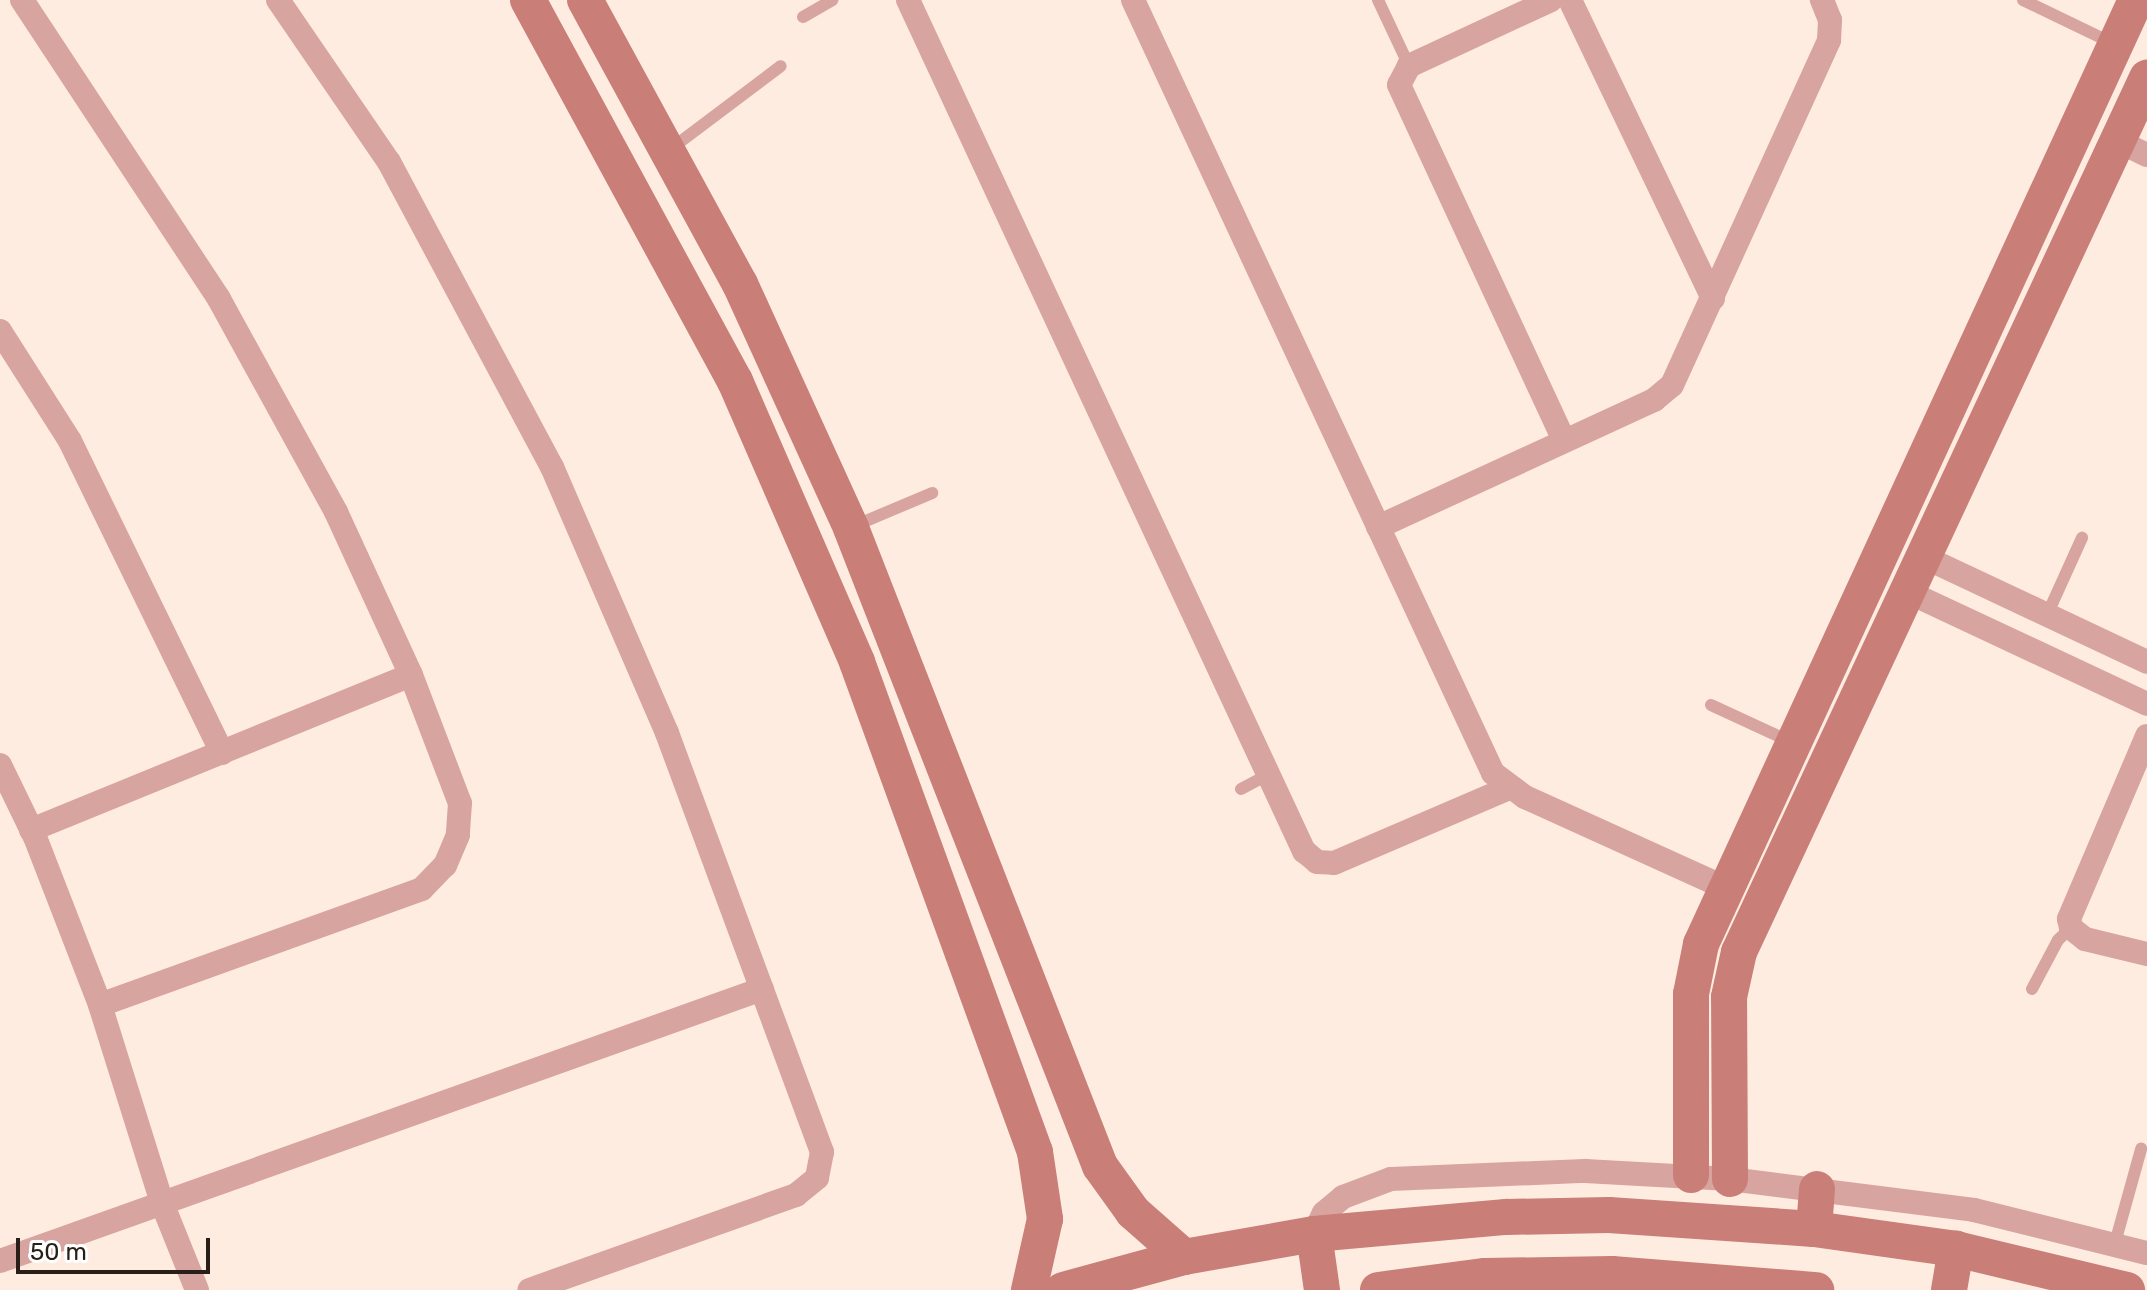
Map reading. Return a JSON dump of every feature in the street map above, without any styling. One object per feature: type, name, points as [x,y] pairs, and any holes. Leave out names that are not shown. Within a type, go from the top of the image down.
[{"type":"street","points":[[22,0],[219,299],[336,512],[411,675],[460,803],[458,835],[445,865],[422,889],[391,904],[100,1005]]},
{"type":"street","points":[[278,0],[384,154],[530,422],[667,733],[822,1152],[817,1178],[796,1195],[529,1290]]},
{"type":"street","points":[[528,0],[604,134],[735,381],[857,662],[957,927],[1041,1175],[1043,1240],[1029,1290]]},
{"type":"street","points":[[585,0],[669,150],[768,343],[851,528],[1100,1166],[1133,1212],[1184,1257]]},
{"type":"street","points":[[908,0],[1304,851],[1325,863],[1509,788]]},
{"type":"street","points":[[1133,0],[1488,763],[1509,788],[1726,888]]},
{"type":"street","points":[[1551,0],[1409,66],[1402,74],[1401,95],[1564,441]]},
{"type":"street","points":[[1570,0],[1713,299]]},
{"type":"street","points":[[1378,527],[1666,391],[1713,299],[1829,40],[1830,20],[1822,0]]},
{"type":"street","points":[[1691,1175],[1692,981],[1701,944],[2136,0]]},
{"type":"street","points":[[1730,1179],[1733,972],[1924,557],[2133,148],[2147,78]]},
{"type":"street","points":[[604,134],[647,109]]},
{"type":"street","points":[[0,331],[70,441],[222,753]]},
{"type":"street","points":[[1924,557],[2147,662]]},
{"type":"street","points":[[1908,592],[2147,704]]},
{"type":"street","points":[[31,830],[411,675]]},
{"type":"street","points":[[1798,733],[1839,740]]},
{"type":"street","points":[[2147,736],[2071,909],[2071,928],[2085,939],[2147,954]]},
{"type":"street","points":[[0,765],[31,830],[100,1005],[162,1203],[197,1290]]},
{"type":"street","points":[[0,1261],[762,989]]},
{"type":"street","points":[[1322,1290],[1314,1234],[1324,1213],[1343,1197],[1391,1179],[1585,1171],[1691,1175],[1974,1210],[2147,1253]]},
{"type":"street","points":[[1814,1229],[1817,1189]]},
{"type":"street","points":[[1063,1290],[1184,1257],[1314,1234],[1491,1218],[1609,1215],[1814,1229],[1956,1249],[2127,1290]]},
{"type":"street","points":[[1949,1290],[1956,1249]]},
{"type":"street","points":[[1378,1290],[1612,1274],[1816,1290]]},
{"type":"lane","points":[[803,17],[832,0]]},
{"type":"lane","points":[[1378,0],[1409,66]]},
{"type":"lane","points":[[2023,0],[2116,44]]},
{"type":"lane","points":[[669,150],[781,66]]},
{"type":"lane","points":[[851,528],[932,493]]},
{"type":"lane","points":[[2047,615],[2082,538]]},
{"type":"lane","points":[[1711,705],[1798,733]]},
{"type":"lane","points":[[1241,789],[1269,774]]},
{"type":"lane","points":[[2032,989],[2058,940],[2071,928]]},
{"type":"lane","points":[[2115,1243],[2141,1149]]}]
